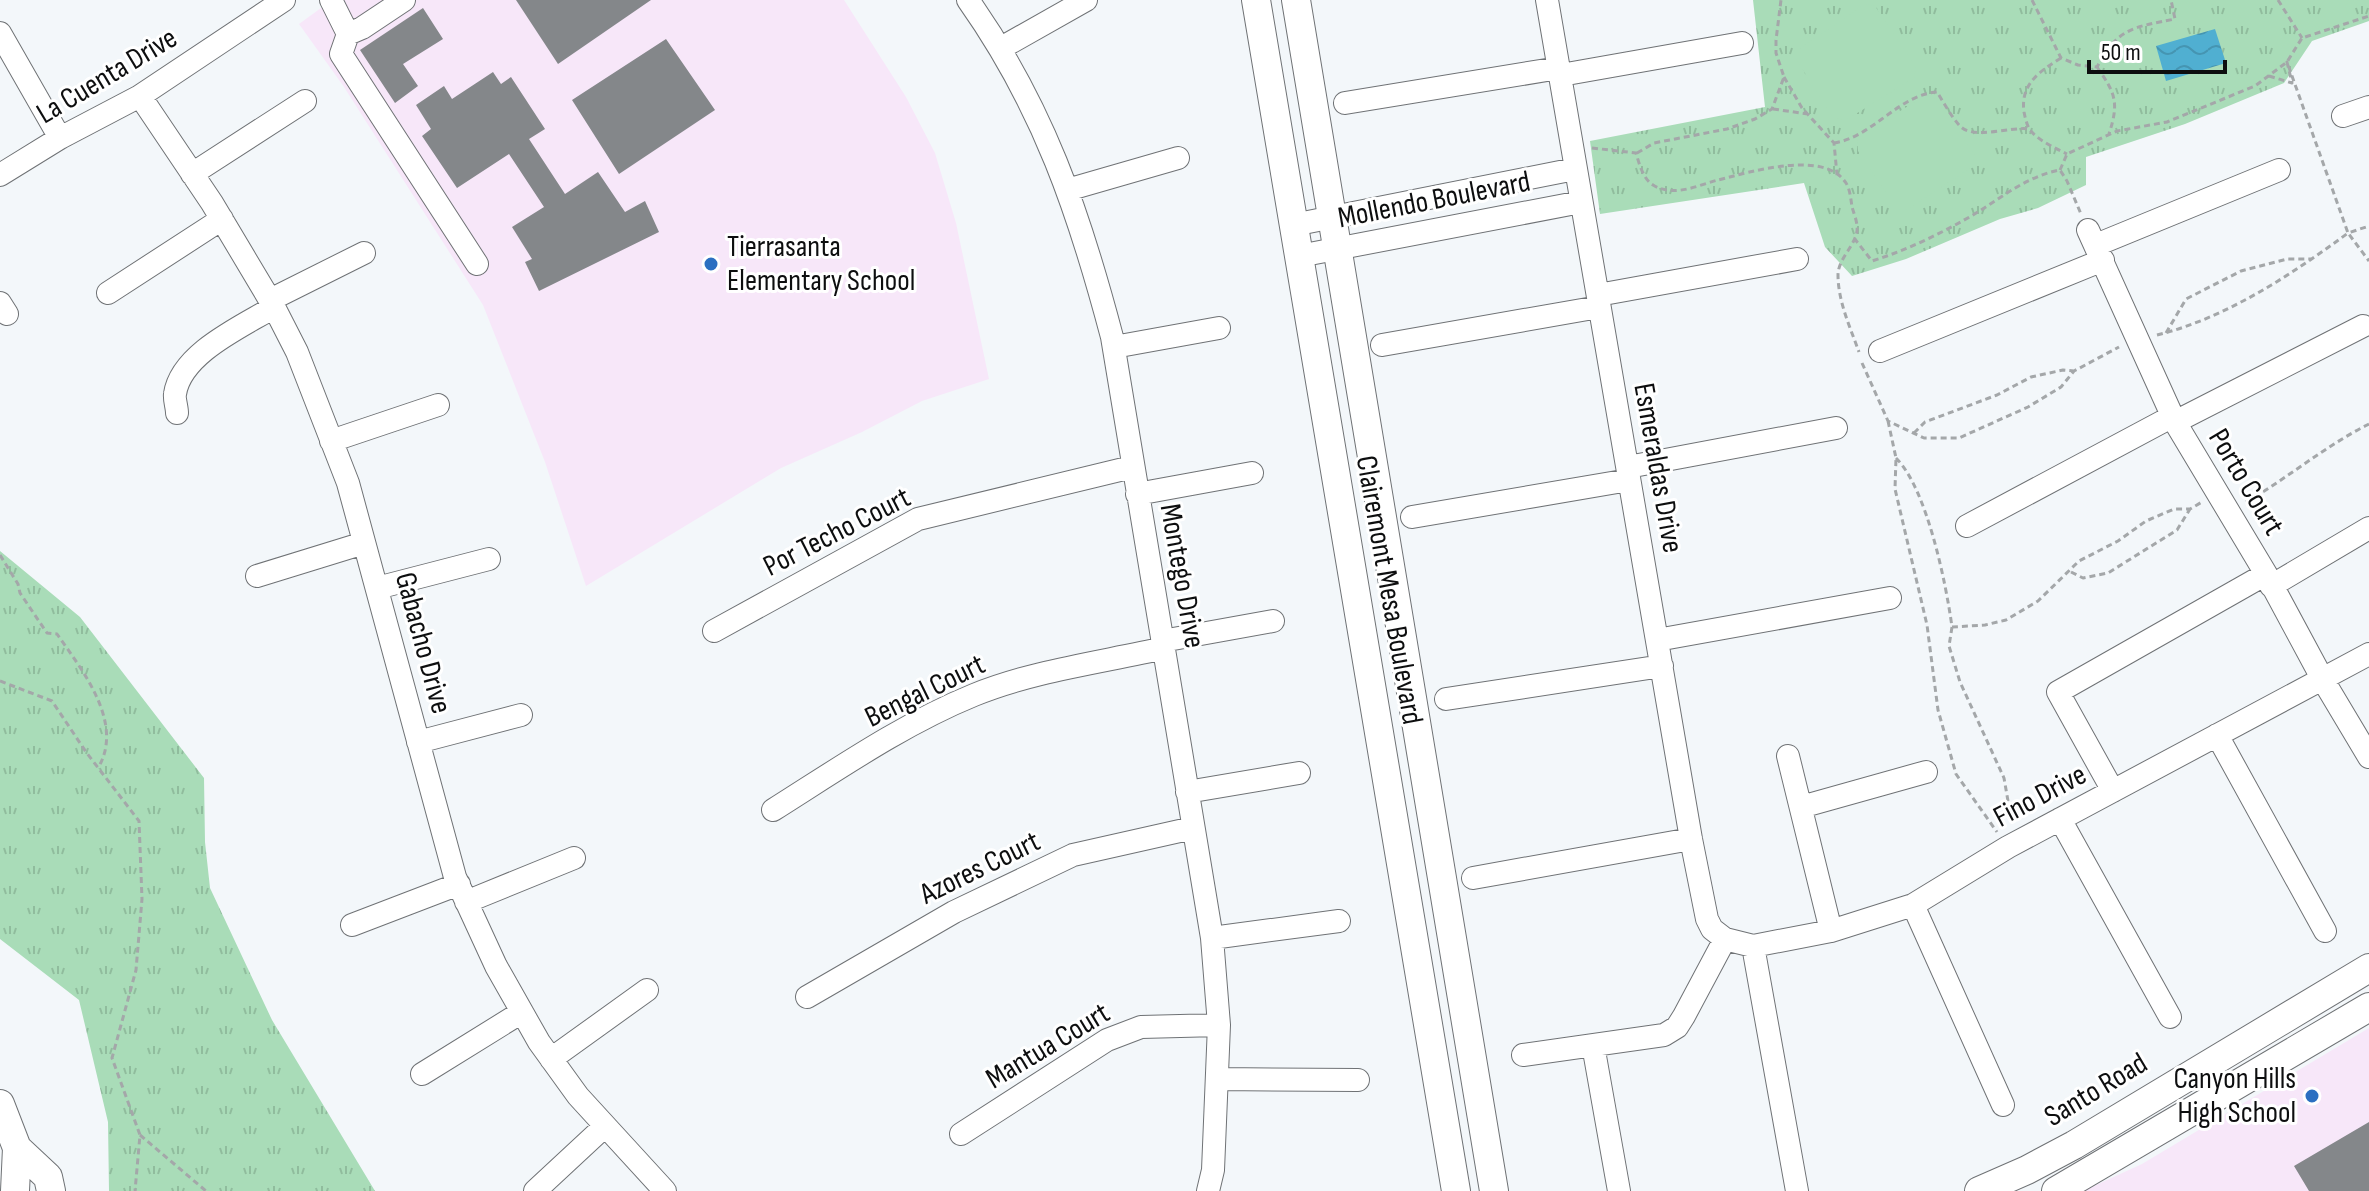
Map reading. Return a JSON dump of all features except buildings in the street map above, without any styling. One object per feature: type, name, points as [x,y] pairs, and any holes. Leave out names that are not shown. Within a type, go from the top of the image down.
[{"type":"main road","name":"Clairemont Mesa Boulevard","points":[[1256,0],[1456,1191]]},
{"type":"main road","name":"Clairemont Mesa Boulevard","points":[[1296,0],[1494,1191]]},
{"type":"main road","name":"Santo Road","points":[[1979,1191],[2051,1157],[2369,968]]},
{"type":"main road","points":[[2065,1189],[2369,1007]]},
{"type":"main road","points":[[1,1108],[17,1148],[15,1191]]},
{"type":"main road","points":[[17,1148],[48,1177],[51,1191]]},
{"type":"street","name":"La Cuenta Drive","points":[[0,175],[60,138],[140,96],[284,0]]},
{"type":"street","points":[[331,0],[348,34],[341,54],[477,264]]},
{"type":"street","points":[[348,34],[404,0]]},
{"type":"street","name":"Montego Drive","points":[[968,0],[1001,48],[1050,143],[1088,246],[1114,347],[1212,938],[1219,1025],[1213,1170],[1208,1191]]},
{"type":"street","points":[[1001,48],[1086,0]]},
{"type":"street","name":"Esmeraldas Drive","points":[[1547,0],[1691,839],[1707,919],[1712,929],[1725,939]]},
{"type":"street","points":[[0,33],[60,138]]},
{"type":"street","points":[[1345,103],[1742,43]]},
{"type":"street","name":"Gabacho Drive","points":[[140,96],[222,219],[297,352],[348,483],[462,893],[496,966],[551,1059],[578,1096],[665,1191]]},
{"type":"street","points":[[192,174],[305,101]]},
{"type":"street","points":[[2343,116],[2369,107]]},
{"type":"street","points":[[1067,190],[1178,158]]},
{"type":"street","name":"Mollendo Boulevard","points":[[1293,225],[1334,218],[1573,158]]},
{"type":"street","points":[[1880,351],[2096,245],[2279,170]]},
{"type":"street","name":"Mollendo Boulevard","points":[[1299,256],[1581,202]]},
{"type":"street","points":[[108,293],[222,219]]},
{"type":"street","name":"Porto Court","points":[[2096,245],[2174,419],[2369,757]]},
{"type":"street","points":[[177,413],[175,394],[182,376],[199,353],[272,303],[364,253]]},
{"type":"street","points":[[1382,345],[1797,259]]},
{"type":"street","points":[[1967,526],[2363,326]]},
{"type":"street","points":[[1114,347],[1219,328]]},
{"type":"street","points":[[331,441],[438,405]]},
{"type":"street","points":[[1412,517],[1836,428]]},
{"type":"street","name":"Por Techo Court","points":[[714,631],[918,519],[1132,467]]},
{"type":"street","points":[[1137,494],[1252,473]]},
{"type":"street","points":[[2113,791],[2058,692],[2369,528]]},
{"type":"street","points":[[257,576],[364,543]]},
{"type":"street","points":[[377,588],[489,559]]},
{"type":"street","points":[[1657,640],[1890,598]]},
{"type":"street","name":"Bengal Court","points":[[773,810],[906,728],[975,694],[1023,679],[1273,621]]},
{"type":"street","name":"Fino Drive","points":[[1725,939],[1753,946],[1831,931],[1913,905],[2016,843],[2369,654]]},
{"type":"street","points":[[1446,699],[1662,666]]},
{"type":"street","points":[[418,742],[521,715]]},
{"type":"street","points":[[2217,735],[2325,931]]},
{"type":"street","points":[[1788,756],[1831,931]]},
{"type":"street","points":[[1801,807],[1926,772]]},
{"type":"street","points":[[1187,792],[1299,773]]},
{"type":"street","points":[[2060,819],[2170,1017]]},
{"type":"street","name":"Azores Court","points":[[807,997],[954,912],[1073,855],[1193,828]]},
{"type":"street","points":[[1473,878],[1691,839]]},
{"type":"street","points":[[352,925],[574,858]]},
{"type":"street","points":[[1913,905],[2003,1105]]},
{"type":"street","points":[[1212,938],[1339,921]]},
{"type":"street","points":[[1523,1055],[1664,1035],[1677,1027],[1725,939]]},
{"type":"street","points":[[1753,946],[1797,1191]]},
{"type":"street","points":[[551,1059],[647,990]]},
{"type":"street","points":[[422,1074],[522,1012]]},
{"type":"street","name":"Mantua Court","points":[[961,1134],[1107,1040],[1141,1027],[1219,1025]]},
{"type":"street","points":[[1593,1045],[1619,1191]]},
{"type":"street","points":[[1217,1079],[1358,1080]]},
{"type":"street","points":[[535,1191],[605,1126]]},
{"type":"street","points":[[2051,1157],[2065,1189]]},
{"type":"path","points":[[1781,0],[1776,53],[1784,77],[1808,114],[1834,143],[1837,175]]},
{"type":"path","points":[[2032,0],[2061,58],[2078,65],[2097,67]]},
{"type":"path","points":[[2097,67],[2112,41],[2123,32],[2175,19],[2171,0]]},
{"type":"path","points":[[2278,0],[2302,38]]},
{"type":"path","points":[[2060,170],[2067,154],[2109,135],[2135,126],[2167,122],[2255,86],[2287,62],[2302,38],[2369,16]]},
{"type":"path","points":[[2029,129],[2024,99],[2027,86],[2042,70],[2061,58]]},
{"type":"path","points":[[2269,76],[2292,83],[2287,62]]},
{"type":"path","points":[[2287,62],[2348,233],[2369,261]]},
{"type":"path","points":[[2097,67],[2116,102],[2109,135]]},
{"type":"path","points":[[1772,109],[1784,77]]},
{"type":"path","points":[[1834,143],[1853,138],[1922,93],[1937,92],[1961,129],[1971,132],[2020,127],[2029,129],[2067,154]]},
{"type":"path","points":[[1573,158],[1636,153],[1654,143],[1727,129],[1772,109],[1808,114]]},
{"type":"path","points":[[1636,153],[1643,172],[1653,185],[1671,189],[1689,190],[1766,169],[1793,166],[1818,166],[1847,184],[1858,229],[1838,271],[1840,297],[1868,380],[1888,421],[1896,458],[1895,489],[1927,625],[1941,723],[1956,774],[2016,843]]},
{"type":"path","points":[[1854,238],[1872,261],[1903,252],[2039,174],[2060,170]]},
{"type":"path","points":[[2060,170],[2096,245]]},
{"type":"path","points":[[1888,421],[1924,438],[1959,438],[2028,407],[2061,387],[2074,371],[2112,350],[2166,333],[2240,302],[2312,259],[2348,233],[2369,226]]},
{"type":"path","points":[[2166,333],[2186,299],[2241,271],[2287,259],[2312,259]]},
{"type":"path","points":[[1914,433],[1925,422],[1997,395],[2031,377],[2063,370],[2074,371]]},
{"type":"path","points":[[1952,627],[2006,620],[2038,601],[2079,561],[2118,541],[2146,521],[2174,509],[2223,503],[2286,479],[2337,440],[2369,424]]},
{"type":"path","points":[[1896,458],[1908,470],[1929,527],[1952,627],[1949,646],[1960,682],[2004,778],[2016,843]]},
{"type":"path","points":[[2070,571],[2083,578],[2108,573],[2177,530],[2190,509]]},
{"type":"path","points":[[0,555],[47,633],[57,634],[90,682],[106,722],[105,756],[98,768]]},
{"type":"path","points":[[0,681],[52,701],[139,821],[142,899],[136,970],[112,1058],[140,1135],[135,1191]]},
{"type":"path","points":[[140,1135],[206,1191]]},
{"type":"shaded area","name":"Tierrasanta Elementary School","points":[[332,0],[844,0],[906,97],[935,153],[956,223],[989,379],[922,401],[781,468],[586,586],[545,462],[483,305],[344,87],[299,24]]},
{"type":"shaded area","name":"Canyon Hills High School","points":[[2369,1028],[2369,1191],[2083,1191],[2142,1164]]},
{"type":"green space","points":[[1753,0],[2369,0],[2369,21],[2312,41],[2284,83],[2185,124],[2086,157],[2086,185],[2038,208],[2000,219],[1906,259],[1852,276],[1825,247],[1804,183],[1600,214],[1590,141],[1765,107]]},
{"type":"green space","points":[[1865,4],[1875,6],[1916,67],[1914,78],[1846,120],[1833,118],[1796,59],[1796,51]]},
{"type":"green space","points":[[1924,96],[1934,98],[1975,155],[1975,165],[1908,209],[1898,210],[1858,151],[1857,138]]},
{"type":"green space","points":[[0,551],[80,617],[204,778],[205,842],[210,888],[272,1020],[375,1191],[109,1191],[108,1122],[79,1000],[0,939]]},
{"type":"water","points":[[2215,29],[2226,63],[2166,81],[2156,46]]},
{"type":"place","name":"Tierrasanta Elementary School","points":[[711,264]]},
{"type":"place","name":"Canyon Hills High School","points":[[2312,1096]]}]
